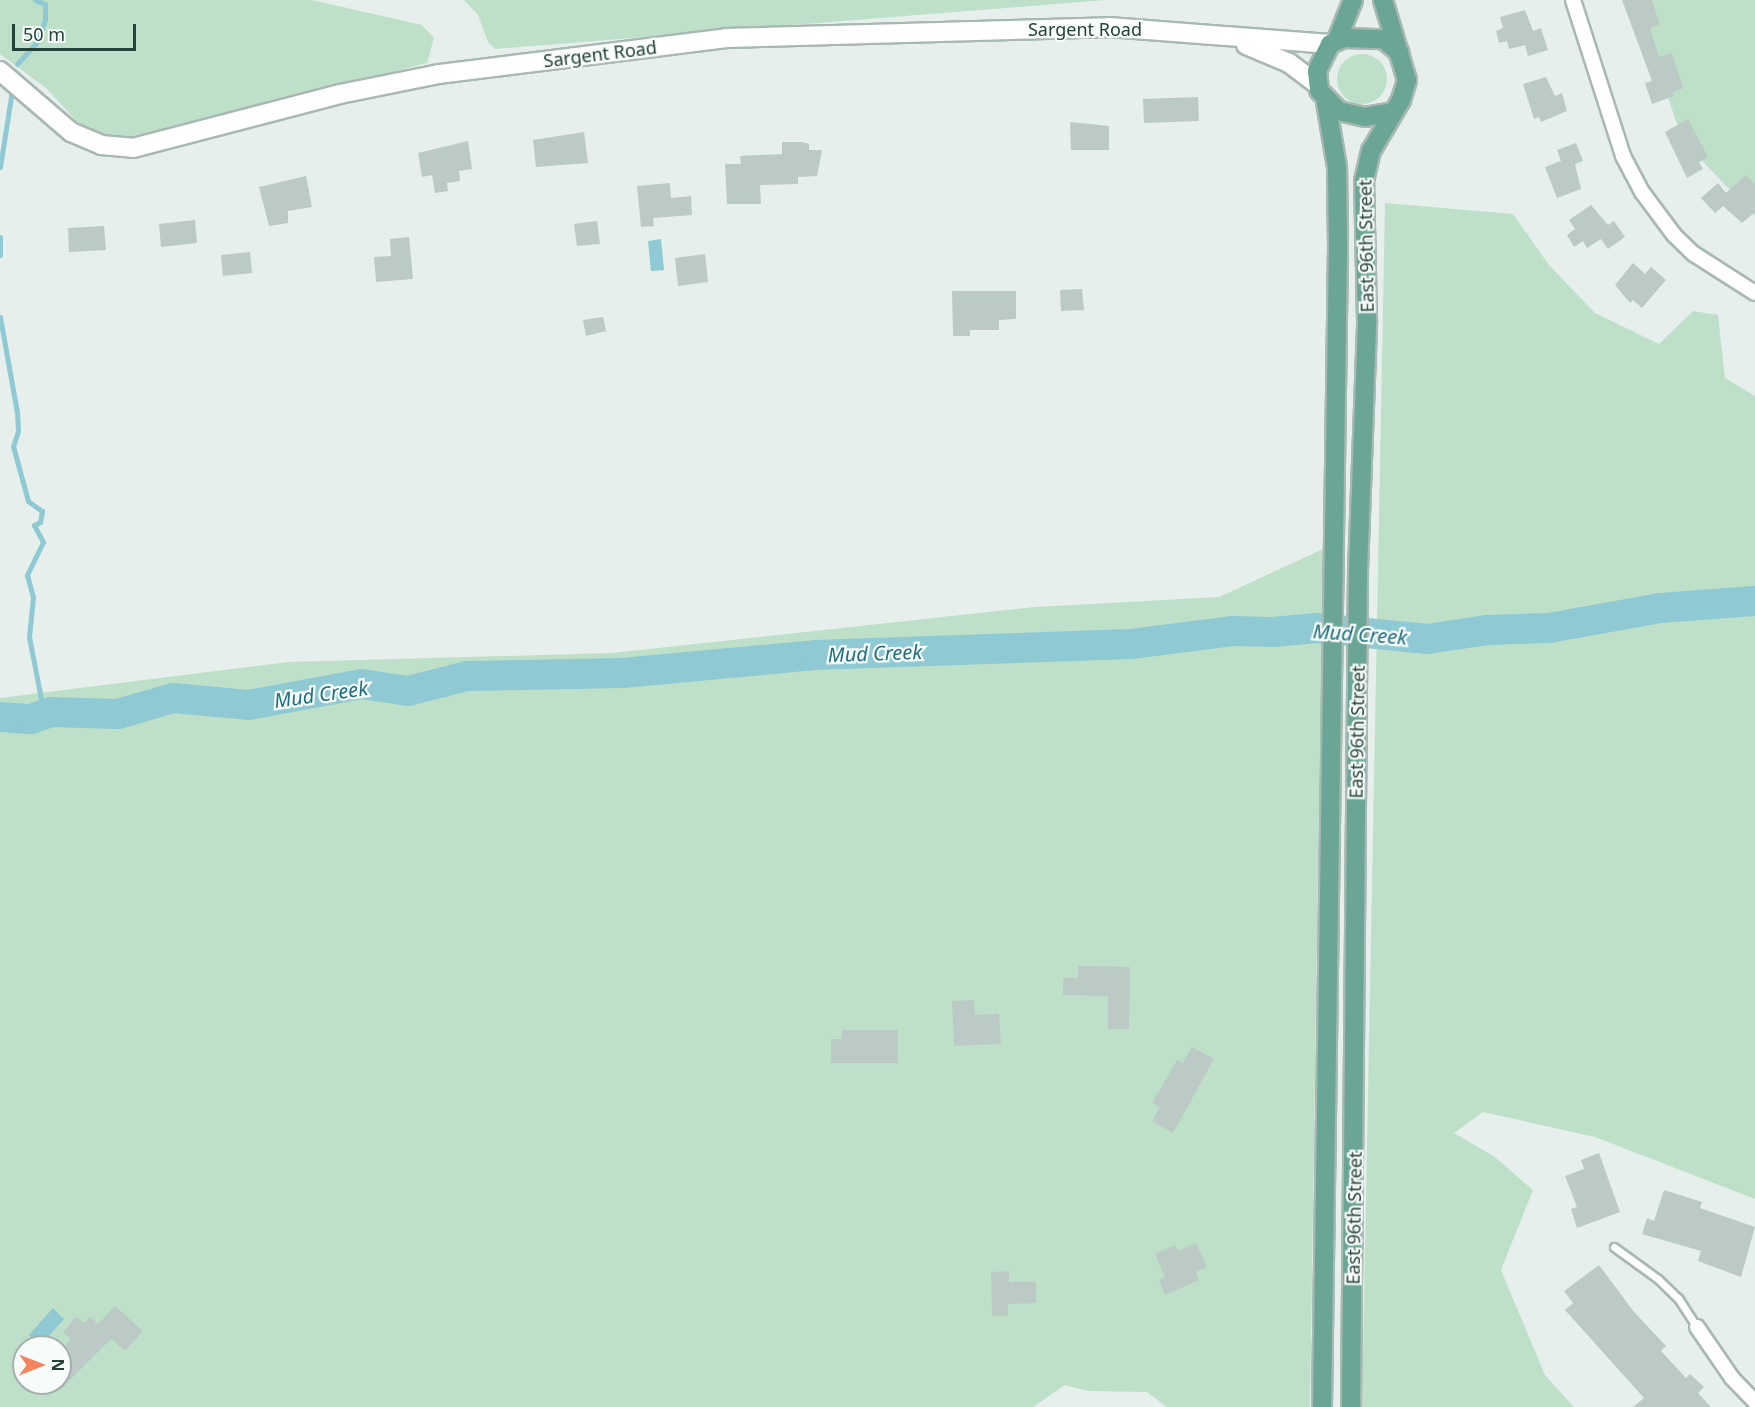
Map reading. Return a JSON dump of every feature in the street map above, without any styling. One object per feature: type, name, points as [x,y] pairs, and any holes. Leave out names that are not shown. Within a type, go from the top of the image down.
[{"type":"main road","points":[[1353,0],[1334,42],[1318,64],[1316,82],[1326,102],[1357,117],[1393,112]]},
{"type":"main road","name":"East 96th Street","points":[[1352,1407],[1358,571],[1367,320],[1365,171],[1373,146],[1406,88],[1407,74],[1383,0]]},
{"type":"main road","points":[[1334,42],[1355,37],[1383,39],[1400,53]]},
{"type":"main road","name":"East 96th Street","points":[[1322,1407],[1334,691],[1338,192],[1326,102]]},
{"type":"street","points":[[1573,0],[1623,156],[1642,192],[1674,235],[1694,254],[1755,293]]},
{"type":"street","name":"Sargent Road","points":[[0,71],[71,132],[101,145],[133,148],[329,97],[439,74],[726,39],[1077,27],[1163,29],[1234,40],[1334,42]]},
{"type":"street","name":"Sargent Road","points":[[1234,40],[1289,63],[1316,82]]},
{"type":"street","points":[[1697,1327],[1732,1378],[1755,1402]]},
{"type":"lane","points":[[1614,1247],[1658,1279],[1678,1298],[1697,1327]]},
{"type":"green space","points":[[0,0],[312,0],[422,25],[434,38],[427,63],[126,141],[81,126],[46,88],[0,54]]},
{"type":"green space","points":[[464,0],[1106,0],[495,49],[488,42],[478,15]]},
{"type":"green space","points":[[1634,0],[1755,0],[1755,216],[1683,141]]},
{"type":"green space","points":[[1357,54],[1367,54],[1380,61],[1387,74],[1387,84],[1380,97],[1367,104],[1357,104],[1348,100],[1341,93],[1337,84],[1337,74],[1341,65],[1348,58]]},
{"type":"green space","points":[[1385,203],[1513,214],[1549,265],[1595,313],[1659,344],[1693,311],[1718,315],[1725,378],[1755,396],[1755,1199],[1595,1137],[1483,1112],[1454,1133],[1495,1157],[1533,1190],[1501,1270],[1545,1375],[1574,1407],[1362,1407]]},
{"type":"green space","points":[[1323,549],[1310,1407],[1167,1407],[1147,1392],[1088,1391],[1065,1385],[1033,1407],[0,1407],[0,698],[289,662],[612,653],[1035,607],[1219,597]]},
{"type":"water","points":[[661,239],[664,270],[651,271],[648,241]]},
{"type":"water","points":[[53,1308],[64,1319],[50,1335],[29,1335]]},
{"type":"building","points":[[1622,0],[1652,0],[1660,25],[1650,28],[1659,57],[1672,53],[1683,88],[1673,92],[1674,96],[1652,104],[1645,83],[1652,81]]},
{"type":"building","points":[[1525,10],[1533,31],[1541,28],[1548,50],[1528,56],[1525,45],[1509,49],[1507,41],[1499,43],[1496,31],[1503,28],[1500,17]]},
{"type":"building","points":[[1546,77],[1555,96],[1562,93],[1567,111],[1541,122],[1539,117],[1534,119],[1523,84]]},
{"type":"building","points":[[1198,97],[1199,121],[1144,123],[1143,99]]},
{"type":"building","points":[[1688,119],[1708,157],[1699,162],[1703,169],[1687,178],[1665,132]]},
{"type":"building","points":[[1070,122],[1109,126],[1109,150],[1071,150]]},
{"type":"building","points":[[584,132],[588,163],[536,167],[533,140]]},
{"type":"building","points":[[468,141],[472,169],[459,171],[460,181],[447,183],[448,191],[435,193],[432,175],[422,177],[418,153]]},
{"type":"building","points":[[782,142],[802,142],[809,144],[809,150],[822,150],[817,176],[798,177],[798,184],[760,185],[761,204],[727,204],[725,164],[741,164],[740,156],[782,154]]},
{"type":"building","points":[[1576,143],[1583,161],[1575,164],[1581,189],[1557,198],[1545,167],[1561,161],[1557,150]]},
{"type":"building","points":[[1746,175],[1755,184],[1755,212],[1742,223],[1723,206],[1715,213],[1701,198],[1718,183],[1726,193]]},
{"type":"building","points":[[306,176],[312,207],[288,211],[288,223],[269,226],[259,187]]},
{"type":"building","points":[[670,183],[671,198],[691,196],[692,215],[653,218],[654,226],[641,227],[637,186]]},
{"type":"building","points":[[1591,205],[1608,225],[1614,221],[1625,237],[1608,249],[1601,239],[1587,248],[1583,241],[1574,247],[1567,235],[1575,229],[1569,220]]},
{"type":"building","points":[[195,220],[197,243],[161,247],[159,224]]},
{"type":"building","points":[[597,221],[600,244],[577,246],[574,224]]},
{"type":"building","points":[[104,226],[106,250],[69,252],[68,228]]},
{"type":"building","points":[[409,237],[413,279],[376,282],[374,257],[391,256],[390,239]]},
{"type":"building","points":[[250,252],[252,273],[223,276],[221,255]]},
{"type":"building","points":[[705,254],[708,282],[678,286],[675,258]]},
{"type":"building","points":[[1633,263],[1645,274],[1651,267],[1666,280],[1642,308],[1633,300],[1630,303],[1615,285]]},
{"type":"building","points":[[1082,289],[1084,310],[1061,311],[1060,290]]},
{"type":"building","points":[[952,291],[1016,291],[1016,319],[999,320],[999,330],[970,330],[970,336],[953,336]]},
{"type":"building","points":[[603,317],[606,331],[586,336],[583,320]]},
{"type":"building","points":[[1078,966],[1130,967],[1129,1029],[1108,1029],[1108,996],[1063,995],[1063,978],[1078,978]]},
{"type":"building","points":[[974,1000],[975,1015],[999,1014],[1001,1044],[954,1046],[952,1001]]},
{"type":"building","points":[[842,1030],[898,1030],[898,1063],[831,1063],[831,1039],[842,1039]]},
{"type":"building","points":[[1192,1047],[1214,1059],[1173,1133],[1152,1121],[1160,1107],[1152,1103],[1177,1060],[1183,1063]]},
{"type":"building","points":[[1599,1153],[1620,1212],[1577,1228],[1571,1209],[1577,1207],[1565,1176],[1584,1169],[1581,1160]]},
{"type":"building","points":[[1664,1190],[1702,1202],[1700,1208],[1755,1227],[1741,1277],[1698,1261],[1701,1251],[1642,1234],[1647,1218],[1654,1221]]},
{"type":"building","points":[[1196,1243],[1207,1267],[1196,1272],[1199,1280],[1165,1295],[1159,1280],[1165,1277],[1155,1254],[1175,1245],[1178,1251]]},
{"type":"building","points":[[1599,1265],[1634,1312],[1666,1346],[1661,1351],[1686,1378],[1690,1374],[1704,1387],[1698,1393],[1711,1407],[1633,1407],[1644,1398],[1565,1310],[1573,1303],[1564,1291]]},
{"type":"building","points":[[1009,1271],[1009,1282],[1036,1282],[1036,1303],[1008,1304],[1008,1316],[992,1316],[991,1272]]},
{"type":"building","points":[[115,1306],[143,1331],[125,1351],[111,1339],[72,1378],[72,1335],[63,1332],[76,1317],[84,1323],[90,1317],[98,1324]]},
{"type":"waterway","points":[[17,64],[38,41],[45,20],[45,4],[35,0]]},
{"type":"waterway","points":[[0,167],[12,90]]},
{"type":"waterway","points":[[0,237],[0,255]]},
{"type":"waterway","points":[[0,317],[17,412],[18,431],[13,446],[28,501],[42,511],[40,522],[34,525],[43,542],[27,575],[33,597],[29,637],[44,714]]},
{"type":"waterway","name":"Mud Creek","points":[[0,717],[31,719],[51,712],[118,714],[173,698],[248,705],[362,684],[408,691],[467,676],[622,673],[815,655],[1131,644],[1232,631],[1273,632],[1317,628],[1427,639],[1488,630],[1549,628],[1660,608],[1755,601]]}]
